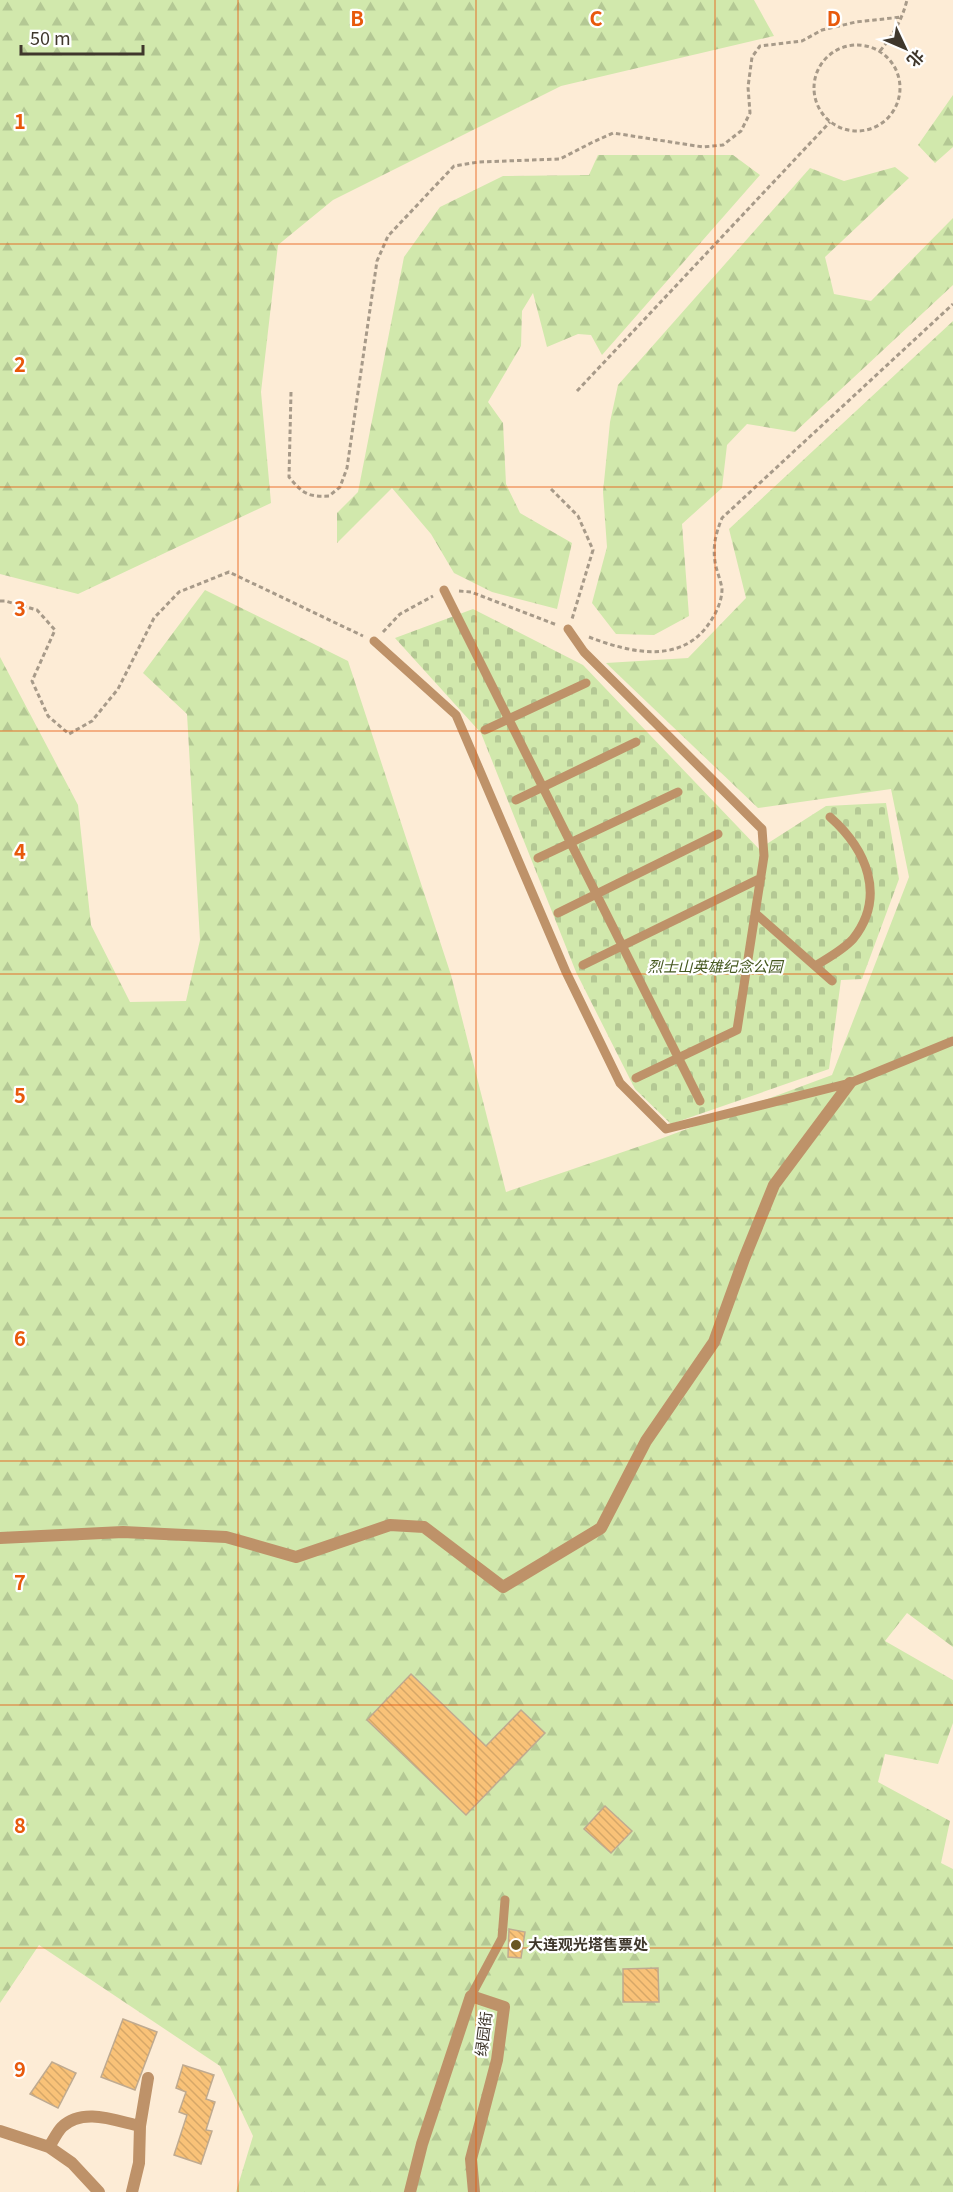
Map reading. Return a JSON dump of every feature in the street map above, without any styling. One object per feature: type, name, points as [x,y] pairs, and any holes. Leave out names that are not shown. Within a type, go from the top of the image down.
[{"type":"street","points":[[0,1538],[123,1532],[226,1537],[296,1557],[390,1525],[424,1527],[503,1587],[601,1528],[646,1441],[714,1342],[774,1185],[850,1083]]},
{"type":"street","name":"绿园街","points":[[410,2192],[422,2144],[471,1996],[504,2007],[497,2060],[471,2159],[474,2192]]},
{"type":"street","points":[[132,2192],[139,2163],[140,2126],[148,2078]]},
{"type":"street","points":[[49,2147],[62,2127],[81,2116],[104,2118],[140,2126]]},
{"type":"street","points":[[0,2131],[49,2147],[72,2163],[99,2192]]},
{"type":"lane","points":[[444,590],[700,1101]]},
{"type":"lane","points":[[568,629],[584,652],[762,829],[764,856],[736,1030],[636,1078]]},
{"type":"lane","points":[[374,641],[456,715],[566,972],[620,1083],[666,1129],[850,1083],[953,1041]]},
{"type":"lane","points":[[485,730],[586,683]]},
{"type":"lane","points":[[516,800],[636,742]]},
{"type":"lane","points":[[538,858],[678,792]]},
{"type":"lane","points":[[816,966],[853,939],[866,914],[872,893],[868,873],[858,849],[847,832],[830,817]]},
{"type":"lane","points":[[558,913],[718,834]]},
{"type":"lane","points":[[583,965],[761,878]]},
{"type":"lane","points":[[755,913],[832,981]]},
{"type":"lane","points":[[471,1996],[502,1938],[505,1900]]},
{"type":"path","points":[[879,51],[902,17],[907,0]]},
{"type":"path","points":[[291,392],[289,477],[300,490],[312,497],[329,496],[340,487],[347,468],[377,261],[388,236],[454,166],[479,162],[560,159],[614,134],[703,147],[723,145],[741,131],[750,113],[748,87],[752,57],[760,46],[802,41],[822,30],[856,22],[902,17]]},
{"type":"path","points":[[852,45],[866,46],[879,51],[890,61],[897,73],[900,87],[898,100],[892,113],[870,129],[856,131],[842,129],[830,122],[820,111],[815,98],[814,83],[818,70],[826,58],[838,49],[852,45]]},
{"type":"path","points":[[577,391],[830,122]]},
{"type":"path","points":[[0,602],[5,601],[37,610],[55,630],[32,681],[48,716],[69,734],[92,721],[118,690],[154,618],[179,592],[229,572],[374,641],[400,614],[444,590],[471,592],[620,649],[660,653],[688,645],[706,629],[718,609],[722,590],[714,558],[714,538],[722,518],[953,304]]},
{"type":"path","points":[[551,489],[579,516],[593,550],[568,629]]},
{"type":"green space","points":[[0,0],[754,0],[774,36],[561,86],[333,200],[278,245],[261,392],[271,503],[78,594],[0,574]]},
{"type":"green space","points":[[953,95],[953,147],[935,163],[918,145]]},
{"type":"green space","points":[[598,155],[733,155],[760,175],[602,355],[591,335],[578,334],[547,347],[533,293],[522,311],[521,346],[488,402],[503,423],[506,484],[520,513],[572,543],[557,609],[492,592],[454,573],[431,534],[392,488],[337,543],[337,513],[358,492],[404,257],[440,207],[503,176],[589,175]]},
{"type":"green space","points":[[895,167],[909,178],[825,257],[834,294],[871,301],[953,218],[953,285],[795,432],[747,424],[727,445],[722,488],[682,524],[689,616],[654,635],[616,634],[592,603],[607,547],[603,492],[610,422],[618,385],[810,168],[844,181]]},
{"type":"green space","points":[[953,321],[953,1647],[907,1613],[885,1641],[953,1680],[953,1723],[938,1764],[885,1754],[878,1782],[950,1821],[941,1863],[953,1869],[953,2192],[236,2192],[253,2136],[220,2066],[39,1945],[0,2003],[0,657],[78,805],[91,925],[130,1002],[186,1001],[200,940],[187,714],[143,673],[205,590],[348,661],[451,975],[506,1192],[652,1142],[832,1075],[909,877],[891,789],[758,808],[606,663],[688,658],[746,598],[729,529]]},
{"type":"green space","name":"烈士山英雄纪念公园","points":[[473,609],[583,665],[759,849],[826,806],[886,803],[899,879],[862,979],[841,980],[829,1069],[671,1124],[635,1089],[576,972],[481,733],[395,638]]},
{"type":"building","points":[[411,1674],[486,1746],[521,1710],[545,1733],[466,1815],[367,1720]]},
{"type":"building","points":[[605,1806],[632,1831],[611,1853],[584,1829]]},
{"type":"building","name":"大连观光塔售票处","points":[[509,1929],[525,1932],[521,1958],[508,1957]]},
{"type":"building","points":[[658,1968],[659,2002],[623,2002],[623,1969]]},
{"type":"building","points":[[123,2019],[157,2032],[135,2090],[101,2077]]},
{"type":"building","points":[[52,2062],[76,2073],[58,2108],[30,2094]]},
{"type":"building","points":[[183,2065],[214,2075],[206,2099],[215,2102],[206,2130],[212,2131],[201,2164],[174,2155],[187,2115],[179,2112],[186,2092],[176,2088]]},
{"type":"place","name":"大连观光塔售票处","points":[[516,1945]]}]
